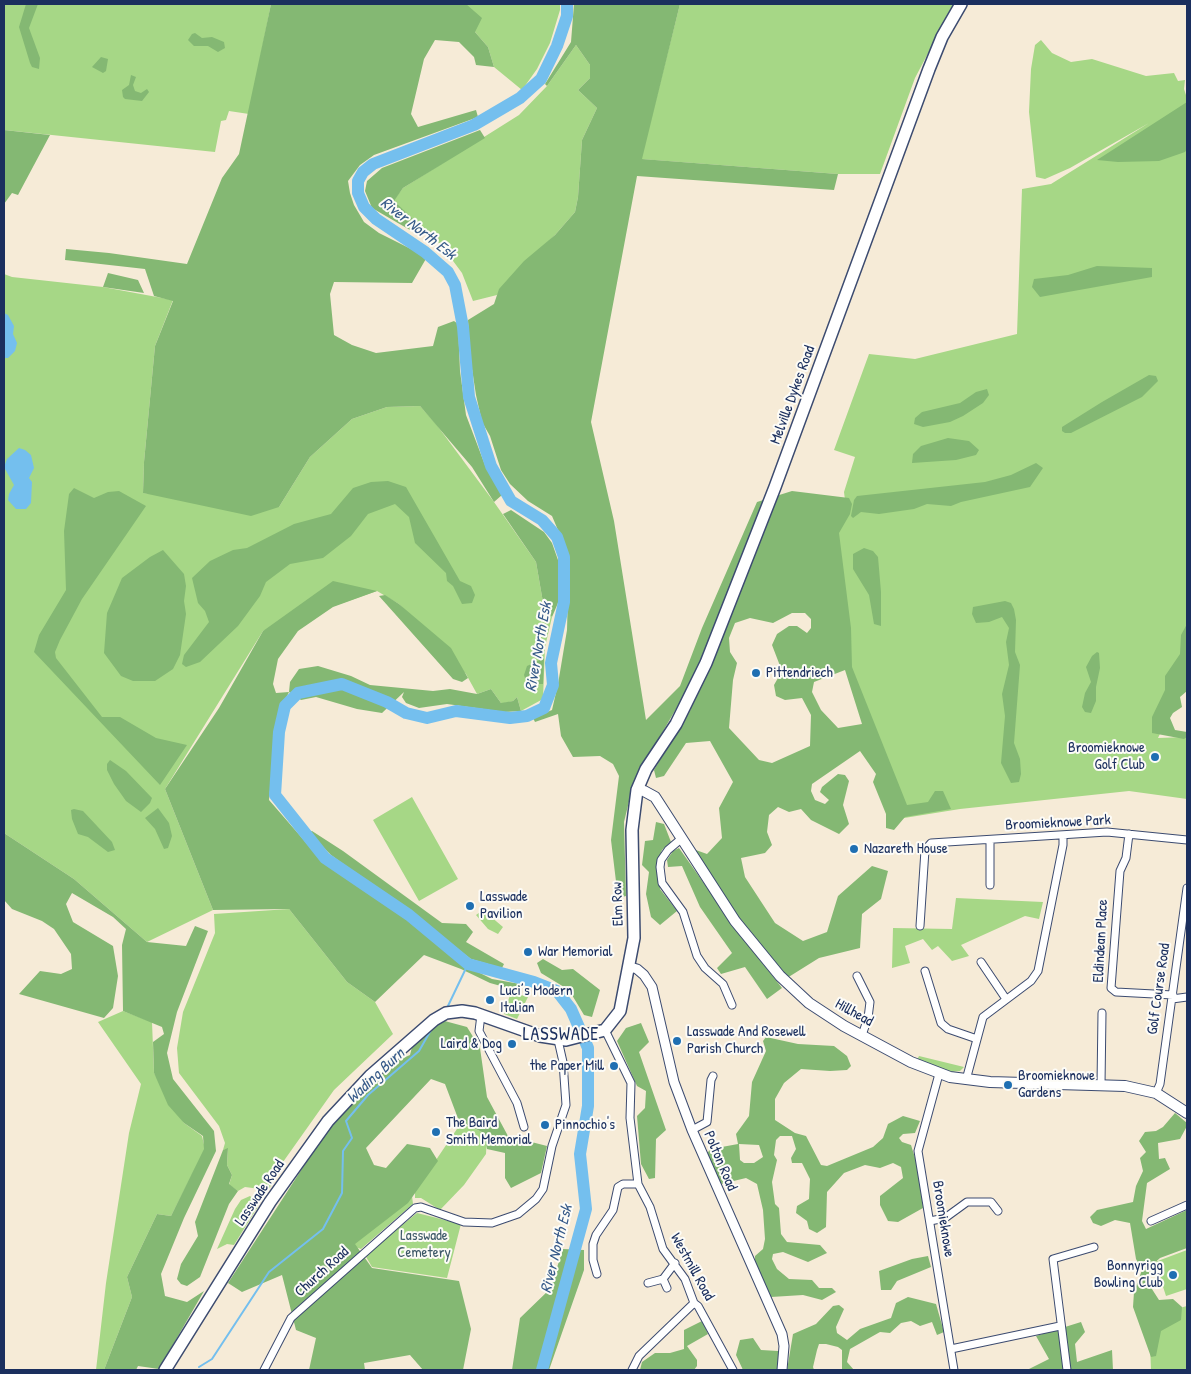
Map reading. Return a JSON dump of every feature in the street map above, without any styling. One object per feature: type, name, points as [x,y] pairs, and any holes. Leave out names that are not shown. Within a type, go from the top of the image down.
[{"type":"main road","name":"Melville Dykes Road","points":[[637,790],[646,769],[676,724],[706,663],[775,487],[928,68],[960,4]]},
{"type":"main road","name":"Hillhead","points":[[637,790],[644,791],[655,797],[735,921],[780,976],[809,1004],[862,1035],[939,1074],[966,1080],[1125,1086],[1156,1093]]},
{"type":"main road","name":"Elm Row","points":[[600,1032],[620,1011],[630,967],[634,938],[632,830],[637,790]]},
{"type":"main road","name":"Lasswade Road","points":[[165,1370],[270,1202],[328,1121],[399,1048],[434,1020],[446,1013],[462,1011],[481,1018]]},
{"type":"main road","points":[[481,1018],[540,1036],[562,1040],[600,1032]]},
{"type":"main road","points":[[1156,1093],[1187,1113]]},
{"type":"street","name":"Broomieknowe Park","points":[[920,926],[927,846],[1107,832],[1187,840]]},
{"type":"street","name":"Eldindean Place","points":[[1129,834],[1126,858],[1120,871],[1111,988],[1116,992],[1172,997]]},
{"type":"street","points":[[966,1080],[983,1017],[1031,981],[1038,971],[1063,845],[1063,836]]},
{"type":"street","points":[[681,839],[668,850],[661,860],[662,883],[683,912],[697,956],[705,968],[723,984],[726,998],[732,1005]]},
{"type":"street","name":"Broomieknowe Park","points":[[990,840],[990,885]]},
{"type":"street","name":"Golf Course Road","points":[[1156,1093],[1160,1084],[1187,888]]},
{"type":"street","points":[[985,965],[1006,999]]},
{"type":"street","name":"Polton Road","points":[[630,967],[637,969],[644,975],[652,987],[674,1082],[692,1130],[782,1334],[784,1346],[782,1370]]},
{"type":"street","points":[[925,971],[941,1023],[948,1029],[977,1039]]},
{"type":"street","points":[[858,976],[870,1002],[868,1018],[862,1035]]},
{"type":"street","points":[[1172,997],[1187,997]]},
{"type":"street","points":[[1101,1085],[1102,1013]]},
{"type":"street","points":[[481,1018],[479,1031],[517,1103],[524,1127]]},
{"type":"street","name":"Westmill Road","points":[[600,1032],[631,1083],[630,1118],[638,1184],[650,1206],[662,1249],[675,1263],[685,1279],[694,1303],[698,1306],[733,1370]]},
{"type":"street","name":"Church Road","points":[[264,1370],[291,1318],[415,1208],[422,1207],[464,1222],[492,1223],[508,1219],[529,1206],[543,1189],[552,1146],[566,1105],[562,1040]]},
{"type":"street","name":"Broomieknowe","points":[[939,1074],[918,1151],[954,1370]]},
{"type":"street","points":[[692,1130],[707,1122],[710,1080],[713,1076]]},
{"type":"street","points":[[597,1274],[593,1260],[592,1244],[612,1210],[618,1187],[623,1184],[638,1184]]},
{"type":"street","points":[[930,1222],[945,1218],[967,1202],[987,1200],[991,1202],[998,1212]]},
{"type":"street","points":[[1151,1221],[1187,1205]]},
{"type":"street","points":[[1067,1370],[1053,1259],[1094,1247]]},
{"type":"street","points":[[648,1283],[663,1279],[675,1263]]},
{"type":"street","points":[[663,1279],[667,1288]]},
{"type":"street","points":[[632,1370],[639,1356],[694,1303]]},
{"type":"street","points":[[951,1348],[1060,1326]]},
{"type":"green space","points":[[4,4],[271,4],[249,114],[229,111],[226,120],[221,121],[215,152],[4,130]]},
{"type":"green space","points":[[26,4],[38,4],[29,28],[40,58],[39,69],[32,67],[30,63],[19,27]]},
{"type":"green space","points":[[271,4],[466,4],[482,18],[475,32],[488,47],[494,67],[476,65],[474,57],[459,42],[435,40],[424,59],[411,114],[418,127],[476,110],[478,117],[374,155],[360,165],[348,181],[354,205],[364,222],[379,233],[427,257],[412,283],[334,282],[330,294],[334,335],[352,345],[376,353],[433,346],[438,327],[454,321],[458,324],[460,371],[466,415],[485,465],[502,495],[494,502],[472,467],[420,406],[387,407],[352,419],[310,457],[279,507],[251,516],[143,493],[144,462],[155,346],[173,301],[154,296],[145,269],[65,260],[66,249],[187,264],[222,178],[239,154]]},
{"type":"green space","points":[[433,4],[560,4],[560,10],[550,43],[537,69],[522,90],[494,67],[488,47],[475,32]]},
{"type":"green space","points":[[574,4],[680,4],[642,159],[838,174],[834,190],[637,176],[591,422],[614,521],[646,720],[680,686],[702,628],[757,502],[792,491],[849,498],[852,504],[850,514],[839,533],[851,628],[852,667],[907,805],[928,802],[935,791],[943,791],[951,809],[905,817],[894,830],[886,828],[886,814],[873,782],[876,774],[860,751],[812,784],[811,791],[815,800],[825,804],[829,800],[820,792],[822,787],[838,774],[845,775],[849,781],[843,805],[849,824],[839,834],[811,820],[801,809],[789,812],[778,807],[769,815],[767,832],[772,845],[765,853],[741,858],[745,877],[775,923],[803,941],[827,932],[838,896],[872,866],[888,871],[881,899],[862,914],[860,948],[819,958],[787,978],[741,921],[693,849],[707,854],[722,838],[719,808],[733,782],[710,741],[686,743],[664,776],[656,778],[654,770],[691,709],[689,698],[680,702],[634,781],[624,822],[626,896],[618,898],[611,840],[619,776],[613,764],[600,756],[573,757],[561,736],[558,714],[535,722],[533,718],[552,710],[558,684],[567,630],[569,556],[552,516],[528,501],[510,484],[501,470],[490,436],[482,422],[476,395],[470,356],[468,320],[494,304],[499,289],[524,261],[555,235],[575,212],[578,197],[582,140],[597,108],[578,90],[590,78],[590,65],[576,45],[547,86],[545,84],[571,42]],"holes":[[[792,613],[805,613],[811,619],[811,628],[807,633],[797,626],[789,626],[777,634],[772,645],[782,671],[774,685],[776,696],[785,700],[802,698],[811,715],[810,746],[772,763],[759,760],[729,728],[733,680],[737,663],[730,652],[729,638],[735,623],[750,618],[773,623]],[[845,670],[862,724],[838,728],[821,710],[812,692],[814,682]]]},
{"type":"green space","points":[[680,4],[954,4],[915,78],[880,174],[838,174],[641,159]]},
{"type":"green space","points":[[195,33],[202,38],[212,37],[224,42],[225,48],[218,52],[208,46],[194,46],[188,40]]},
{"type":"green space","points":[[1041,40],[1052,53],[1071,62],[1092,59],[1146,76],[1174,73],[1178,81],[1185,80],[1184,89],[1187,98],[1187,677],[1158,738],[1187,737],[1187,799],[1129,791],[960,809],[898,819],[868,727],[823,570],[846,508],[844,492],[855,457],[834,450],[869,354],[915,359],[1017,334],[1022,189],[1051,184],[1149,123],[1070,168],[1045,179],[1036,177],[1029,112],[1031,69],[1035,45]]},
{"type":"green space","points":[[576,45],[590,65],[590,78],[578,90],[597,108],[582,140],[578,197],[575,212],[555,235],[509,279],[497,295],[473,301],[462,273],[442,246],[393,201],[403,188],[519,115],[547,86]]},
{"type":"green space","points":[[101,57],[108,59],[106,71],[103,73],[92,67]]},
{"type":"green space","points":[[131,75],[136,77],[133,85],[135,91],[141,93],[147,89],[149,92],[142,101],[125,99],[123,97],[122,90],[129,85]]},
{"type":"green space","points":[[1187,102],[1187,149],[1185,152],[1159,161],[1118,162],[1097,160]]},
{"type":"green space","points":[[4,130],[50,135],[18,195],[12,193],[4,204]]},
{"type":"green space","points":[[480,130],[485,138],[403,188],[394,201],[413,219],[410,230],[372,208],[365,191],[367,181],[382,168]]},
{"type":"green space","points":[[1097,266],[1152,268],[1152,277],[1040,297],[1032,287],[1034,279],[1068,275]]},
{"type":"green space","points":[[108,273],[138,280],[144,293],[103,287]]},
{"type":"green space","points":[[4,274],[12,277],[103,287],[173,300],[155,346],[144,462],[143,493],[279,507],[310,457],[352,419],[387,407],[420,406],[436,424],[494,502],[536,562],[544,608],[552,617],[545,647],[543,699],[521,711],[517,697],[513,701],[501,703],[491,689],[477,694],[466,674],[399,604],[377,591],[263,631],[165,789],[213,910],[147,942],[74,879],[4,833]]},
{"type":"green space","points":[[1149,375],[1156,376],[1158,381],[1142,397],[1071,433],[1062,431],[1062,427]]},
{"type":"green space","points":[[987,389],[989,395],[983,403],[963,416],[950,422],[923,427],[914,424],[915,418],[922,412],[960,403],[976,392]]},
{"type":"green space","points":[[948,438],[969,441],[979,450],[976,455],[956,460],[912,463],[913,454],[921,446]]},
{"type":"green space","points":[[1036,463],[1043,468],[1030,487],[961,502],[951,506],[927,504],[914,509],[879,514],[861,512],[853,518],[851,516],[854,500],[857,496],[985,482],[1011,475]]},
{"type":"green space","points":[[388,481],[406,487],[460,581],[471,586],[475,595],[472,603],[462,604],[453,586],[447,581],[446,573],[415,543],[409,517],[395,504],[368,514],[351,536],[323,558],[290,564],[266,582],[260,596],[238,626],[200,662],[186,667],[182,664],[184,655],[209,622],[205,611],[198,603],[192,578],[210,561],[233,550],[247,548],[294,524],[331,514],[353,488],[371,482]]},
{"type":"green space","points":[[74,488],[94,498],[108,492],[119,491],[146,506],[82,599],[60,640],[55,652],[56,658],[102,717],[120,717],[156,738],[187,745],[160,785],[34,652],[39,635],[66,590],[64,531],[69,494]]},
{"type":"green space","points":[[511,510],[544,532],[552,543],[558,560],[559,581],[558,603],[552,617],[544,608],[536,562],[503,514]]},
{"type":"green space","points":[[864,548],[873,551],[878,557],[881,626],[874,624],[869,595],[853,569],[853,554]]},
{"type":"green space","points":[[163,550],[184,574],[186,586],[184,601],[186,614],[180,655],[173,669],[155,681],[133,681],[121,676],[104,653],[107,613],[122,578],[150,557]]},
{"type":"green space","points":[[333,581],[377,591],[333,607],[298,631],[278,659],[273,684],[276,693],[289,692],[280,711],[276,732],[269,800],[322,861],[403,916],[458,962],[492,979],[520,984],[519,991],[490,983],[461,969],[424,955],[375,1002],[347,982],[289,909],[213,910],[165,789],[219,708],[263,631]]},
{"type":"green space","points":[[385,595],[399,604],[451,648],[468,678],[462,682],[453,679],[379,596]]},
{"type":"green space","points":[[1005,601],[1011,603],[1014,609],[1016,620],[1015,652],[1020,665],[1014,743],[1020,759],[1021,774],[1019,782],[1011,783],[1001,763],[1005,716],[1002,694],[1009,665],[1006,642],[1009,628],[1002,617],[989,622],[976,623],[972,614],[973,607]]},
{"type":"green space","points":[[1187,624],[1187,691],[1180,697],[1182,707],[1173,713],[1170,718],[1175,730],[1187,732],[1187,737],[1184,739],[1152,733],[1152,717],[1165,690],[1165,676],[1180,654],[1181,635]]},
{"type":"green space","points":[[1097,652],[1099,653],[1100,668],[1096,687],[1096,701],[1091,713],[1085,712],[1082,707],[1085,693],[1091,682],[1086,667],[1092,656]]},
{"type":"green space","points":[[544,658],[543,684],[527,684],[524,675],[527,666]]},
{"type":"green space","points":[[318,666],[351,676],[370,685],[433,691],[450,689],[477,694],[491,689],[501,703],[513,701],[517,697],[521,711],[505,712],[447,704],[419,708],[406,703],[402,697],[404,692],[382,713],[357,709],[316,697],[301,700],[289,692],[290,682],[299,669]]},
{"type":"green space","points":[[110,760],[126,771],[152,798],[150,803],[141,812],[126,801],[114,784],[107,770],[107,764]]},
{"type":"green space","points":[[412,797],[458,879],[419,901],[373,820]]},
{"type":"green space","points":[[158,808],[169,823],[172,836],[168,848],[164,849],[155,829],[145,818]]},
{"type":"green space","points":[[71,810],[83,811],[112,842],[115,850],[108,852],[88,837],[78,834],[72,819]]},
{"type":"green space","points":[[656,822],[664,824],[671,842],[662,850],[658,861],[660,889],[677,911],[660,925],[651,917],[646,894],[649,872],[642,865],[645,841],[653,840]]},
{"type":"green space","points":[[312,831],[343,851],[442,923],[466,924],[473,932],[466,942],[504,964],[502,968],[471,959],[331,855],[308,832]]},
{"type":"green space","points":[[4,833],[74,879],[147,942],[186,946],[195,926],[208,931],[177,1012],[167,1053],[173,1079],[214,1131],[216,1151],[184,1218],[161,1274],[165,1296],[187,1302],[204,1291],[159,1369],[138,1366],[136,1370],[104,1370],[132,1297],[127,1277],[157,1214],[171,1216],[204,1149],[203,1136],[184,1123],[168,1105],[154,1073],[153,1042],[164,1034],[162,1027],[123,1011],[122,945],[126,929],[113,917],[72,893],[66,904],[73,922],[113,946],[118,976],[113,1008],[104,1018],[19,994],[40,971],[61,974],[72,969],[71,954],[54,929],[42,921],[12,909],[4,900]]},
{"type":"green space","points":[[679,848],[737,930],[782,988],[767,999],[745,967],[721,974],[717,968],[732,953],[700,907],[682,866],[668,867],[667,860],[673,851]]},
{"type":"green space","points":[[956,898],[1043,902],[1039,919],[1025,916],[961,945],[969,956],[952,961],[938,946],[932,950],[923,939],[905,946],[910,963],[892,968],[893,928],[952,929]]},
{"type":"green space","points":[[289,909],[347,982],[375,1002],[393,1034],[334,1090],[283,1162],[285,1164],[268,1190],[245,1187],[238,1191],[229,1185],[232,1175],[227,1165],[228,1149],[223,1150],[225,1143],[219,1126],[179,1073],[177,1048],[183,1012],[215,933],[214,914]]},
{"type":"green space","points":[[483,910],[503,927],[498,934],[488,929],[476,915]]},
{"type":"green space","points":[[543,959],[562,970],[573,969],[600,990],[592,1017],[584,1015],[569,990],[541,973],[537,963]]},
{"type":"green space","points":[[511,992],[528,997],[517,1019],[504,1014]]},
{"type":"green space","points":[[123,1011],[152,1022],[154,1073],[184,1123],[202,1136],[205,1149],[171,1216],[157,1214],[127,1277],[132,1297],[104,1370],[96,1370],[106,1283],[129,1133],[141,1084],[98,1022]]},
{"type":"green space","points":[[441,1020],[467,1027],[480,1048],[487,1097],[508,1136],[547,1146],[541,1173],[511,1188],[505,1178],[505,1153],[487,1149],[484,1133],[459,1121],[445,1084],[431,1079],[366,1148],[374,1165],[386,1168],[407,1144],[430,1148],[438,1161],[408,1203],[355,1244],[372,1268],[459,1281],[471,1329],[463,1370],[423,1370],[410,1355],[364,1363],[365,1370],[309,1370],[316,1338],[296,1330],[282,1275],[242,1292],[228,1283],[333,1121],[392,1063],[410,1055],[413,1043]]},
{"type":"green space","points":[[641,1023],[649,1042],[639,1052],[666,1130],[656,1139],[655,1178],[649,1179],[641,1164],[637,1116],[645,1108],[646,1091],[637,1086],[617,1041],[626,1028]]},
{"type":"green space","points":[[766,1037],[798,1044],[834,1046],[847,1056],[851,1066],[847,1070],[801,1069],[784,1083],[775,1099],[775,1120],[795,1133],[806,1136],[821,1165],[827,1166],[873,1147],[883,1138],[888,1124],[903,1116],[920,1121],[915,1133],[903,1134],[899,1138],[902,1142],[911,1145],[920,1174],[923,1208],[898,1222],[888,1221],[880,1205],[880,1196],[903,1178],[901,1167],[893,1163],[880,1168],[865,1165],[844,1173],[827,1192],[826,1227],[817,1233],[809,1229],[807,1221],[796,1213],[797,1206],[809,1199],[810,1179],[802,1163],[792,1163],[791,1158],[796,1149],[792,1136],[780,1136],[776,1140],[774,1155],[777,1160],[772,1182],[775,1204],[779,1208],[781,1234],[787,1242],[820,1245],[827,1253],[808,1262],[783,1252],[773,1254],[772,1259],[777,1269],[789,1279],[812,1280],[819,1288],[832,1288],[836,1292],[822,1300],[803,1295],[771,1297],[755,1262],[755,1256],[763,1249],[765,1239],[763,1210],[757,1184],[746,1178],[721,1184],[708,1158],[708,1152],[711,1149],[738,1144],[736,1134],[749,1116],[752,1082],[766,1051],[763,1041]],"holes":[[[739,1144],[759,1145],[763,1157],[754,1163],[744,1163],[740,1160]]]},
{"type":"green space","points":[[919,1056],[964,1067],[960,1071],[949,1072],[917,1060]]},
{"type":"green space","points":[[1175,1113],[1187,1123],[1187,1126],[1180,1139],[1158,1143],[1159,1159],[1165,1158],[1170,1169],[1147,1183],[1142,1221],[1146,1229],[1187,1210],[1187,1248],[1160,1258],[1149,1268],[1150,1286],[1159,1300],[1173,1299],[1182,1307],[1181,1320],[1161,1331],[1156,1356],[1151,1357],[1133,1307],[1134,1292],[1142,1270],[1136,1259],[1130,1223],[1115,1220],[1101,1226],[1093,1223],[1090,1217],[1097,1210],[1133,1202],[1136,1186],[1143,1171],[1140,1158],[1146,1152],[1139,1141],[1145,1132],[1156,1131],[1163,1127]]},
{"type":"green space","points":[[461,1123],[487,1134],[486,1154],[464,1185],[440,1210],[421,1198],[415,1198],[415,1191]]},
{"type":"green space","points":[[228,1148],[227,1165],[232,1175],[229,1184],[238,1191],[229,1204],[200,1277],[187,1286],[181,1284],[177,1279],[181,1264],[198,1236],[195,1222],[223,1150]]},
{"type":"green space","points":[[250,1196],[259,1203],[234,1245],[227,1244],[217,1249],[235,1209],[241,1200]]},
{"type":"green space","points":[[412,1196],[413,1204],[361,1249],[352,1246],[377,1219]]},
{"type":"green space","name":"Lasswade Cemetery","points":[[417,1213],[461,1224],[447,1278],[372,1267],[365,1255]]},
{"type":"green space","points":[[563,1249],[584,1250],[584,1270],[549,1370],[512,1370],[520,1318],[550,1289]]},
{"type":"green space","name":"Bonnyrigg Bowling Club","points":[[1187,1250],[1187,1289],[1166,1296],[1155,1262]]},
{"type":"green space","points":[[928,1256],[931,1267],[897,1281],[891,1290],[881,1290],[879,1271],[912,1259]]},
{"type":"green space","points":[[908,1297],[936,1304],[944,1332],[937,1335],[932,1322],[920,1326],[911,1321],[901,1323],[890,1333],[880,1332],[850,1349],[847,1362],[854,1370],[842,1370],[842,1350],[838,1347],[819,1344],[813,1367],[814,1370],[787,1370],[793,1334],[816,1324],[833,1306],[839,1305],[844,1309],[836,1327],[837,1333],[847,1340],[860,1329],[891,1318],[896,1303]]},
{"type":"green space","points":[[1187,1306],[1187,1370],[1151,1370],[1149,1316]]},
{"type":"green space","points":[[702,1321],[708,1334],[687,1346],[697,1360],[697,1366],[694,1370],[640,1370],[642,1362],[655,1353],[670,1353],[684,1349],[684,1330]]},
{"type":"green space","points":[[1081,1322],[1085,1332],[1075,1344],[1077,1362],[1112,1350],[1113,1370],[1027,1370],[1049,1359],[1036,1336]]},
{"type":"green space","points":[[753,1338],[761,1350],[778,1351],[778,1370],[743,1370],[736,1355],[740,1340]]},
{"type":"water","points":[[4,313],[8,315],[14,326],[13,334],[17,343],[15,351],[8,358],[4,358]]},
{"type":"water","points":[[19,448],[31,455],[34,468],[29,478],[32,482],[31,503],[26,509],[16,509],[8,500],[14,485],[4,467],[7,459]]},
{"type":"waterway","name":"River North Esk","points":[[542,1370],[586,1209],[580,1154],[588,1106],[588,1048],[571,1009],[557,991],[534,982],[468,964],[409,915],[325,858],[275,795],[279,732],[285,706],[298,693],[342,684],[387,702],[406,713],[427,718],[456,711],[510,718],[527,716],[544,708],[553,685],[551,663],[564,602],[564,557],[557,537],[542,520],[511,501],[491,466],[469,397],[463,327],[455,285],[448,272],[425,252],[376,219],[364,207],[358,193],[358,181],[363,172],[373,164],[474,125],[520,98],[541,79],[557,46],[567,16],[567,4]]},
{"type":"waterway","name":"Wading Burn","points":[[447,1008],[468,964]]},
{"type":"waterway","name":"Wading Burn","points":[[199,1367],[212,1359],[269,1272],[323,1229],[342,1193],[343,1151],[352,1138],[346,1121],[368,1095],[419,1051],[431,1030]]},
{"type":"place","name":"Pittendriech","points":[[756,673]]},
{"type":"place","name":"Broomieknowe Golf Club","points":[[1155,757]]},
{"type":"place","name":"Nazareth House","points":[[854,849]]},
{"type":"place","name":"Lasswade Pavilion","points":[[470,906]]},
{"type":"place","name":"War Memorial","points":[[528,952]]},
{"type":"place","name":"Luci’s Modern Italian","points":[[490,1000]]},
{"type":"place","name":"Lasswade And Rosewell Parish Church","points":[[677,1041]]},
{"type":"place","name":"Laird & Dog","points":[[512,1044]]},
{"type":"place","name":"the Paper Mill","points":[[614,1066]]},
{"type":"place","name":"Broomieknowe Gardens","points":[[1008,1085]]},
{"type":"place","name":"Pinnochio's","points":[[545,1125]]},
{"type":"place","name":"The Baird Smith Memorial","points":[[436,1132]]},
{"type":"place","name":"Bonnyrigg Bowling Club","points":[[1173,1275]]},
{"type":"district","name":"LASSWADE","points":[[561,1035]]}]
